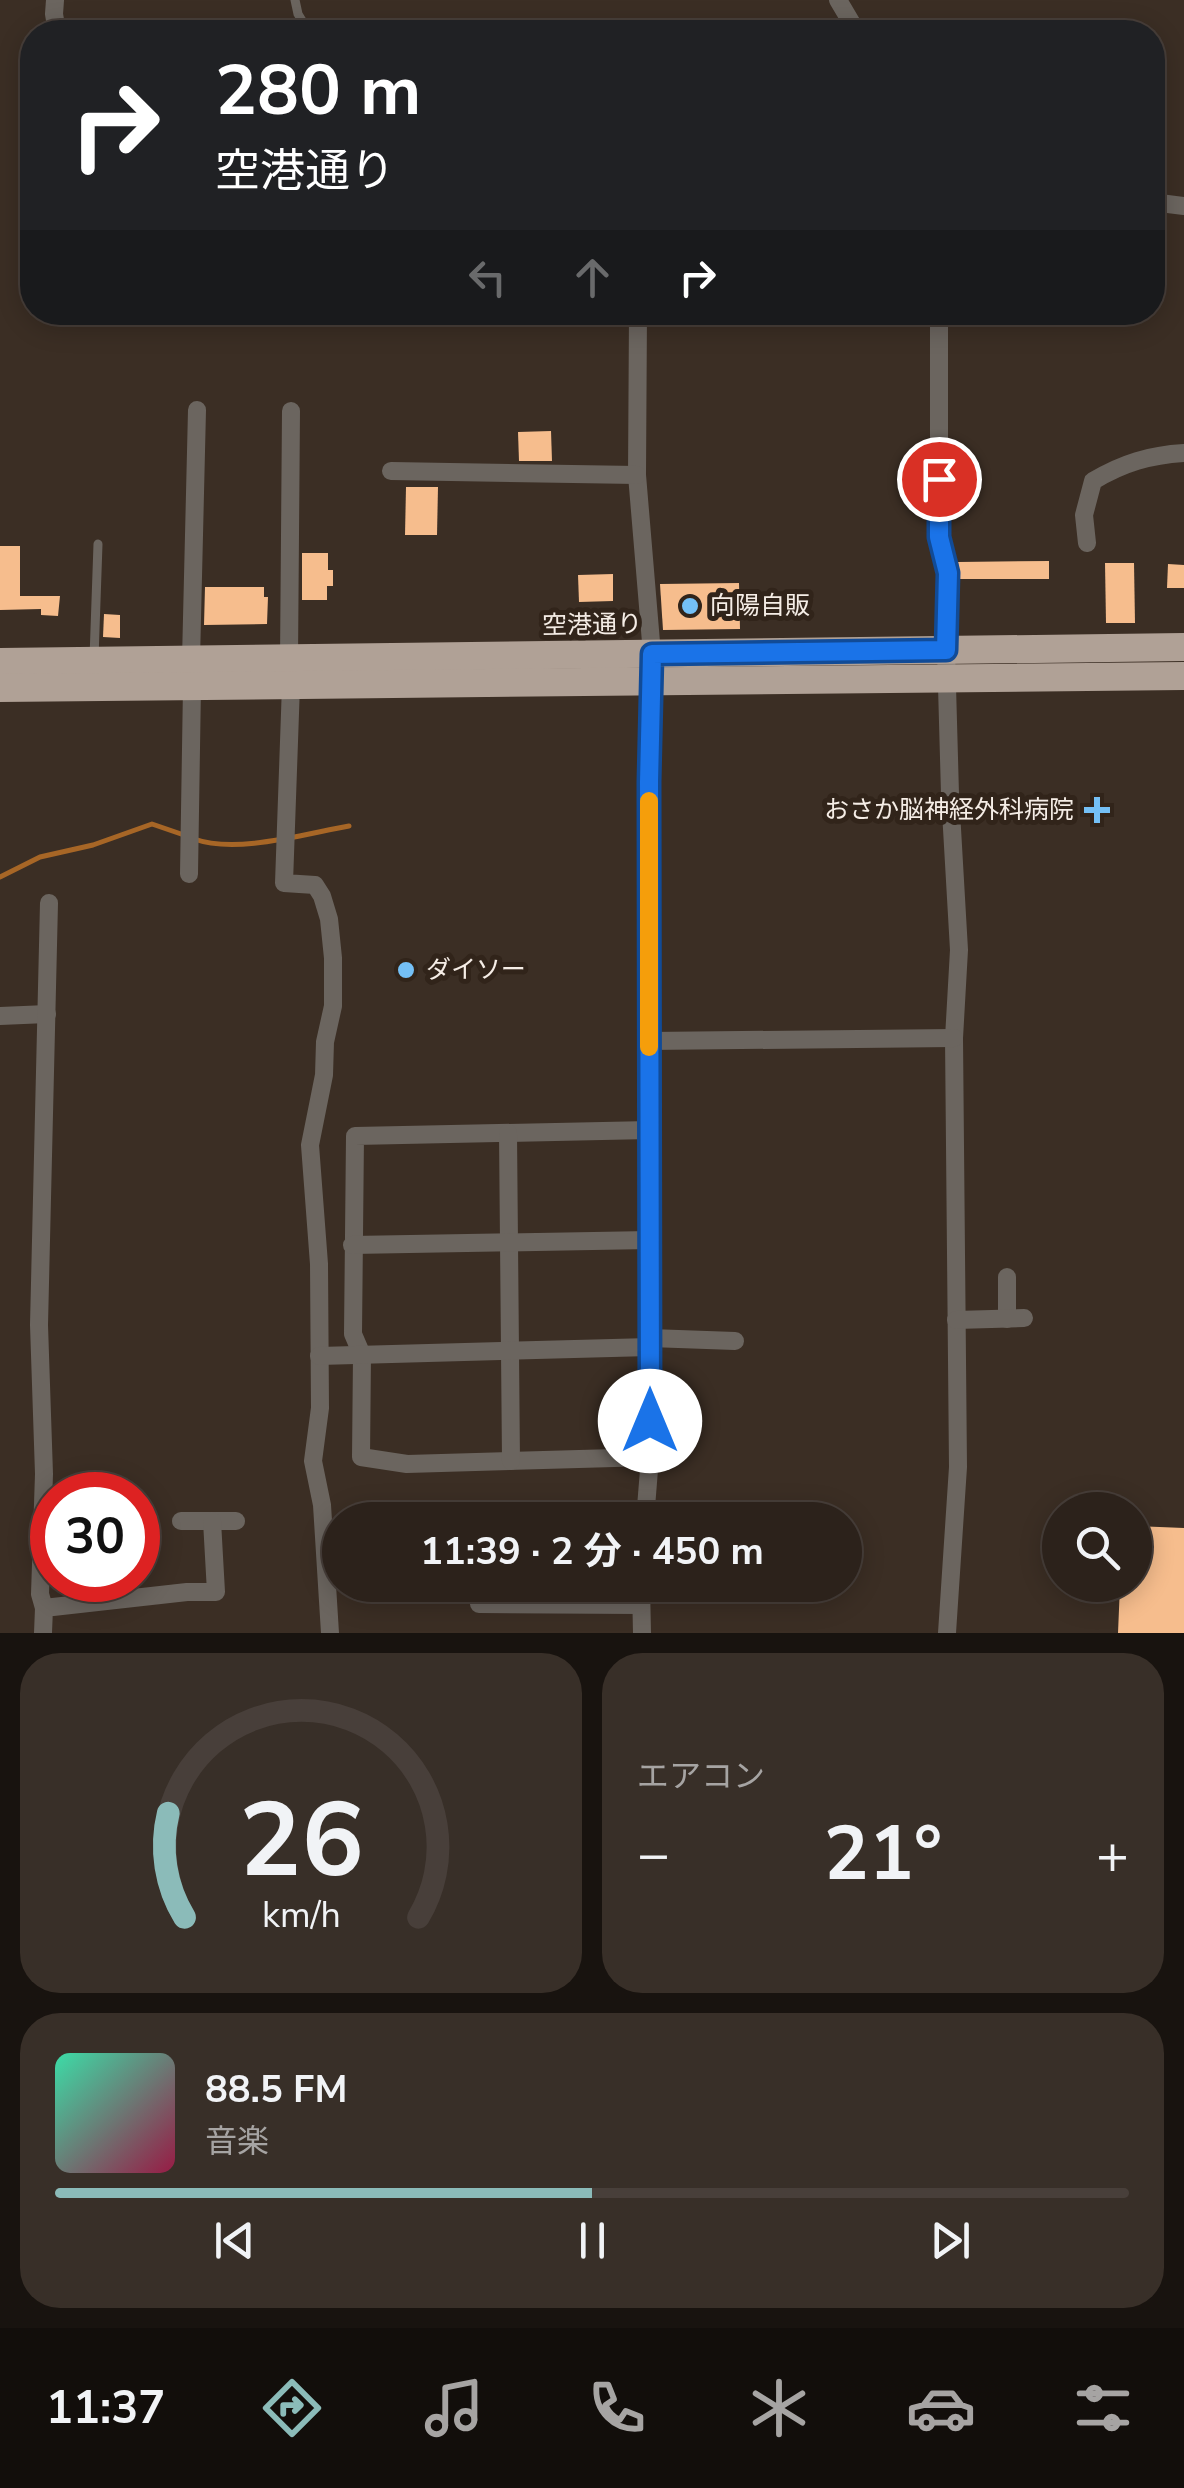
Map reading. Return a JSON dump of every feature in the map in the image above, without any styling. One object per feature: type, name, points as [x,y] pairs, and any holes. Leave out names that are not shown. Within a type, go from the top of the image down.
[{"type":"highway","name":"空港通り","points":[[947,665],[1184,647]]},
{"type":"highway","name":"空港通り","points":[[0,662],[94,661],[192,673]]},
{"type":"highway","name":"空港通り","points":[[0,688],[192,673],[947,665],[1184,676]]},
{"type":"street","points":[[638,325],[638,475],[652,668],[648,1502]]},
{"type":"street","points":[[939,325],[939,537],[948,573],[947,665],[959,950],[954,1038],[958,1467],[947,1633]]},
{"type":"street","points":[[189,874],[197,410]]},
{"type":"street","points":[[290,412],[290,672],[284,883],[315,886],[322,896],[333,958],[333,1006],[310,1145],[319,1264],[320,1408],[313,1460],[322,1505],[330,1633]]},
{"type":"street","points":[[1087,543],[1084,515],[1093,481],[1149,456],[1184,454]]},
{"type":"street","points":[[392,471],[638,475]]},
{"type":"street","points":[[43,1633],[40,1594],[44,1474],[39,1326],[49,904]]},
{"type":"street","points":[[0,1016],[47,1014]]},
{"type":"street","points":[[649,1041],[954,1038]]},
{"type":"street","points":[[650,1130],[355,1136],[352,1245],[353,1334],[362,1355],[361,1457],[407,1464],[650,1458]]},
{"type":"street","points":[[508,1133],[511,1461]]},
{"type":"street","points":[[352,1245],[650,1240]]},
{"type":"street","points":[[956,1320],[1016,1319],[1007,1277]]},
{"type":"street","points":[[319,1356],[735,1340]]},
{"type":"street","points":[[181,1521],[236,1521]]},
{"type":"street","points":[[44,1608],[216,1592],[212,1521]]},
{"type":"street","points":[[640,1602],[642,1633]]},
{"type":"street","points":[[479,1604],[640,1606]]},
{"type":"lane","points":[[94,661],[98,544]]},
{"type":"building","points":[[551,431],[552,461],[519,461],[518,432]]},
{"type":"building","points":[[406,487],[438,487],[437,535],[405,535]]},
{"type":"building","points":[[0,546],[20,546],[20,596],[60,596],[58,616],[41,615],[41,609],[0,610]]},
{"type":"building","points":[[302,553],[328,553],[333,586],[327,586],[327,600],[302,600]]},
{"type":"building","points":[[1049,561],[1049,579],[960,579],[958,562]]},
{"type":"building","points":[[1105,563],[1134,563],[1135,623],[1106,623]]},
{"type":"building","points":[[1168,564],[1184,565],[1184,588],[1167,588]]},
{"type":"building","points":[[613,574],[613,601],[579,602],[578,575]]},
{"type":"building","points":[[739,583],[740,629],[663,630],[660,584]]},
{"type":"building","points":[[205,587],[264,587],[264,597],[268,597],[267,624],[204,625]]},
{"type":"building","points":[[104,614],[120,615],[120,638],[103,637]]},
{"type":"building","points":[[1152,1527],[1184,1528],[1184,1633],[1118,1633],[1119,1602],[1152,1602]]},
{"type":"waterway","points":[[0,877],[40,857],[93,845],[152,824],[184,835]]},
{"type":"waterway","points":[[194,839],[250,844],[349,826]]},
{"type":"slow traffic","points":[[649,801],[649,1047]]},
{"type":"place","name":"向陽自販","points":[[690,606]]},
{"type":"place","name":"おさか脳神経外科病院","points":[[1097,810]]},
{"type":"place","name":"ダイソー","points":[[406,970]]},
{"type":"route","points":[[650,1421],[652,654],[946,650],[948,573],[939,537],[939,479]]}]
